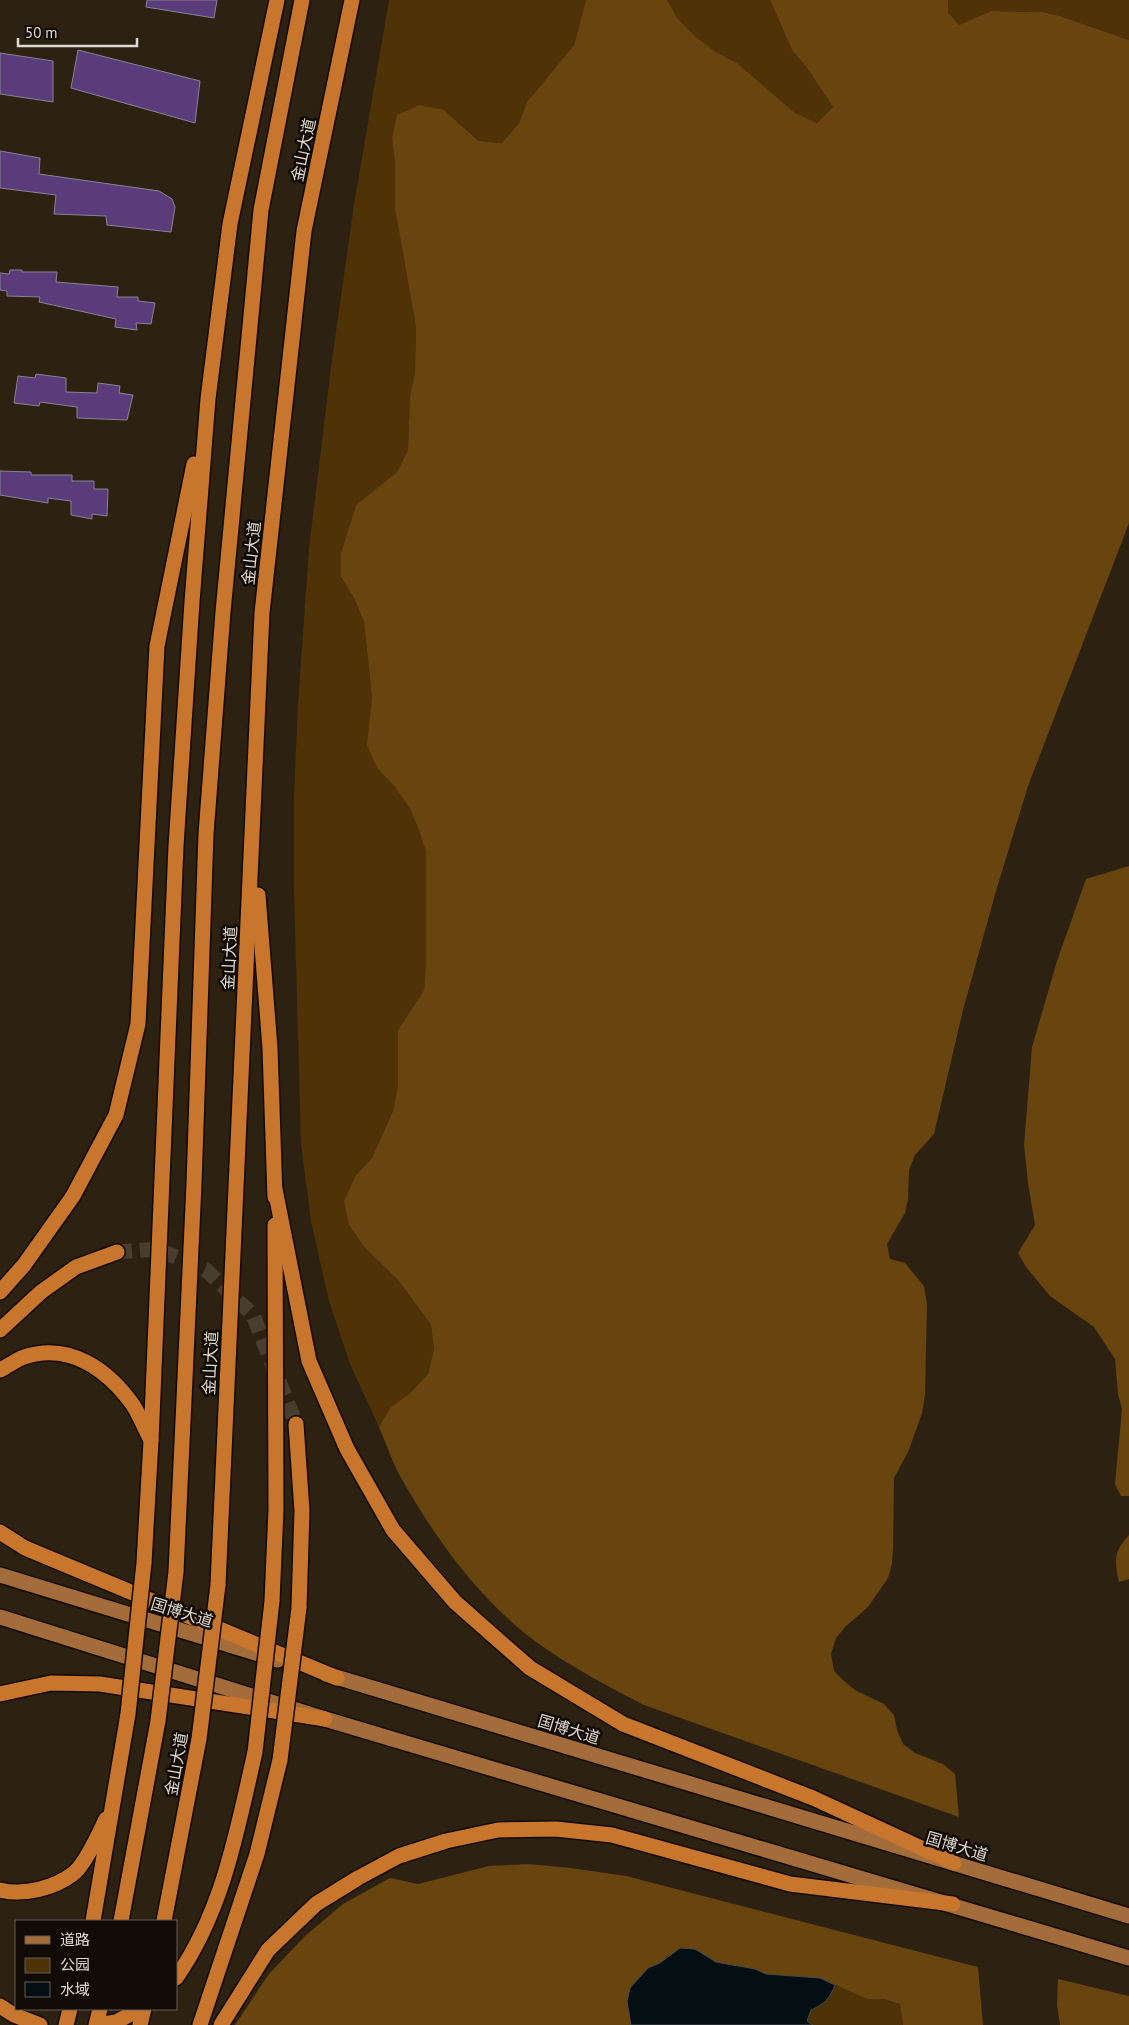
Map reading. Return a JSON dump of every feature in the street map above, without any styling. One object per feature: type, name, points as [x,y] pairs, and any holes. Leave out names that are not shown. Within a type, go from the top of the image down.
[{"type":"highway","points":[[93,1920],[128,1714],[144,1563],[152,1441],[176,846],[208,399],[230,224],[277,0]]},
{"type":"highway","name":"金山大道","points":[[121,1920],[158,1721],[176,1572],[194,1184],[206,834],[223,612],[261,210],[302,0]]},
{"type":"highway","name":"金山大道","points":[[164,1920],[199,1739],[218,1585],[262,613],[304,231],[352,0]]},
{"type":"highway","points":[[0,1292],[24,1265],[73,1196],[116,1115],[138,1024],[157,646],[208,399]]},
{"type":"highway","points":[[178,1975],[193,1954],[214,1909],[234,1848],[255,1752],[272,1601],[276,1510],[275,1189],[270,1048],[253,836]]},
{"type":"highway","points":[[275,1189],[309,1360],[347,1449],[392,1530],[456,1602],[530,1668],[623,1724],[813,1798],[954,1863]]},
{"type":"highway","points":[[0,1330],[41,1292],[76,1267],[117,1252]]},
{"type":"highway","points":[[0,1370],[24,1357],[55,1352],[82,1359],[110,1378],[134,1406],[152,1441]]},
{"type":"highway","points":[[200,2025],[257,1854],[280,1760],[299,1608],[302,1511],[296,1424]]},
{"type":"highway","points":[[0,1532],[25,1548],[337,1678]]},
{"type":"highway","points":[[0,1694],[50,1683],[100,1684],[325,1719]]},
{"type":"highway","points":[[0,1890],[14,1893],[47,1887],[75,1872],[93,1844],[114,1804]]},
{"type":"highway","points":[[221,2025],[268,1950],[316,1904],[399,1856],[446,1841],[498,1830],[556,1829],[612,1835],[790,1884],[953,1904]]},
{"type":"highway","points":[[0,2006],[40,2025]]},
{"type":"highway","points":[[66,2025],[70,2010]]},
{"type":"highway","points":[[100,2010],[97,2025],[116,2022],[138,2010]]},
{"type":"highway","points":[[140,2025],[144,2010]]},
{"type":"main road","name":"国博大道","points":[[0,1575],[1129,1916]]},
{"type":"main road","points":[[0,1617],[325,1719],[953,1904],[1129,1958]]},
{"type":"green space","points":[[389,0],[586,0],[574,45],[527,102],[519,123],[502,143],[480,141],[444,110],[392,138],[395,164],[395,209],[416,327],[415,373],[410,395],[408,450],[397,472],[356,505],[341,553],[341,577],[354,598],[364,622],[372,698],[371,721],[395,787],[410,809],[426,852],[426,962],[424,990],[398,1030],[398,1085],[393,1111],[372,1158],[356,1175],[349,1225],[364,1247],[398,1280],[431,1325],[434,1350],[428,1374],[410,1393],[390,1408],[379,1427],[350,1364],[329,1301],[311,1221],[301,1144],[294,891],[294,797],[298,704],[309,549],[331,367],[354,205]]},
{"type":"green space","points":[[667,0],[770,0],[792,50],[807,68],[833,107],[817,123],[795,113],[737,63],[716,52],[696,37],[678,19]]},
{"type":"green space","points":[[948,0],[1129,0],[1129,40],[1060,16],[1025,11],[991,11],[959,25],[948,12]]},
{"type":"green space","points":[[835,1985],[867,1999],[883,1999],[900,2004],[903,2025],[813,2025],[807,2021],[811,2010],[826,2000]]},
{"type":"shaded area","points":[[586,0],[667,0],[678,19],[696,37],[716,52],[737,63],[795,113],[817,123],[833,107],[807,68],[792,50],[770,0],[948,0],[948,12],[959,25],[991,11],[1042,12],[1060,16],[1129,40],[1129,523],[1028,786],[963,1010],[934,1134],[915,1155],[909,1170],[908,1199],[905,1213],[887,1244],[890,1259],[905,1263],[924,1286],[927,1305],[925,1395],[922,1413],[909,1450],[894,1478],[893,1549],[892,1564],[888,1578],[868,1607],[845,1627],[836,1638],[831,1654],[834,1671],[844,1681],[855,1690],[884,1704],[894,1715],[897,1730],[903,1744],[915,1753],[943,1764],[955,1774],[959,1817],[644,1705],[592,1677],[542,1646],[520,1629],[480,1591],[445,1547],[397,1470],[379,1427],[390,1408],[410,1393],[428,1374],[434,1349],[431,1325],[398,1280],[364,1247],[349,1225],[344,1201],[356,1175],[372,1158],[393,1111],[398,1085],[398,1030],[424,990],[426,962],[426,852],[410,809],[395,787],[377,768],[367,745],[372,698],[364,622],[354,598],[341,577],[341,553],[356,505],[397,472],[408,450],[410,395],[415,373],[416,327],[395,209],[395,164],[392,138],[397,115],[419,105],[444,110],[479,141],[502,143],[519,123],[527,102],[574,45]]},
{"type":"shaded area","points":[[1129,866],[1129,1496],[1121,1496],[1115,1484],[1122,1409],[1118,1394],[1115,1359],[1094,1327],[1050,1296],[1026,1267],[1018,1253],[1035,1225],[1024,1145],[1032,1047],[1057,961],[1086,879]]},
{"type":"shaded area","points":[[1129,1535],[1129,1579],[1119,1582],[1116,1556],[1120,1546]]},
{"type":"shaded area","points":[[528,1864],[626,1876],[978,1967],[983,2025],[903,2025],[900,2004],[883,1999],[867,1999],[820,1978],[766,1974],[755,1969],[716,1962],[705,1955],[669,1955],[660,1963],[648,1968],[627,2001],[631,2025],[235,2025],[268,1975],[305,1936],[343,1904],[390,1878],[418,1884],[489,1866]]},
{"type":"shaded area","points":[[1058,1979],[1129,1996],[1129,2025],[1060,2025],[1057,2005]]},
{"type":"water","points":[[680,1948],[695,1949],[716,1962],[755,1969],[766,1974],[820,1978],[835,1985],[826,2000],[811,2010],[807,2021],[813,2025],[631,2025],[627,2001],[630,1988],[648,1968],[660,1963]]},
{"type":"building","points":[[147,0],[217,0],[214,18],[146,7]]},
{"type":"building","points":[[78,50],[200,81],[195,123],[71,88]]},
{"type":"building","points":[[0,53],[53,61],[53,102],[0,94]]},
{"type":"building","points":[[0,151],[40,158],[39,174],[159,191],[172,199],[175,207],[171,232],[107,225],[106,216],[54,214],[56,195],[0,188]]},
{"type":"building","points":[[10,270],[57,272],[56,282],[118,287],[117,297],[138,297],[138,301],[155,303],[151,324],[136,323],[137,330],[115,327],[116,319],[39,302],[40,297],[7,296],[7,291],[0,290],[0,273],[9,274]]},
{"type":"building","points":[[36,374],[66,378],[66,392],[97,393],[98,383],[120,386],[119,393],[133,395],[127,420],[77,418],[77,407],[40,402],[39,406],[14,403],[18,376],[35,378]]},
{"type":"building","points":[[0,471],[31,472],[31,475],[72,475],[72,481],[94,481],[94,489],[108,489],[107,516],[92,514],[92,519],[71,515],[71,501],[48,498],[48,503],[0,495]]},
{"type":"tunnel","points":[[117,1252],[157,1249],[206,1270],[253,1315],[296,1424]]}]
